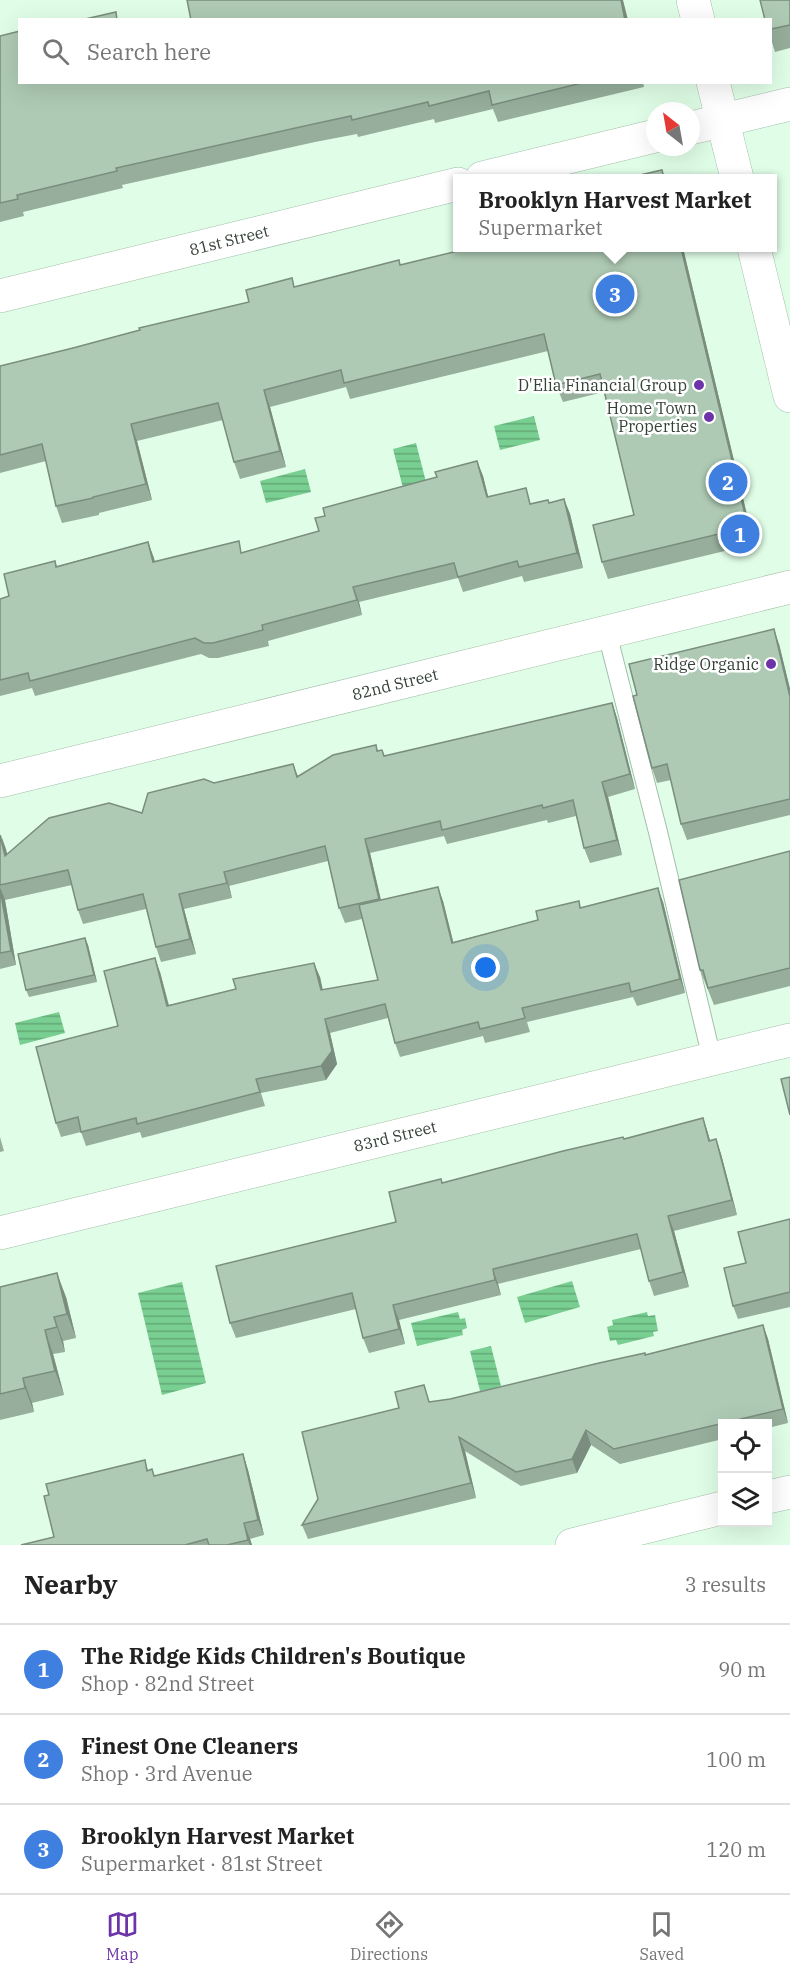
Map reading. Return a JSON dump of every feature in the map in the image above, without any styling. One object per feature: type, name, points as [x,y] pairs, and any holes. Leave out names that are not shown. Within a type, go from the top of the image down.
[{"type":"street","points":[[693,0],[698,18]]},
{"type":"street","points":[[714,84],[736,174]]},
{"type":"street","points":[[700,126],[790,104]]},
{"type":"street","points":[[498,174],[646,138]]},
{"type":"street","name":"81st Street","points":[[0,296],[453,185]]},
{"type":"street","points":[[755,252],[790,396]]},
{"type":"street","name":"82nd Street","points":[[0,781],[790,587]]},
{"type":"street","name":"83rd Street","points":[[0,1233],[790,1041]]},
{"type":"street","points":[[772,1496],[790,1492]]},
{"type":"street","points":[[572,1545],[718,1509]]},
{"type":"lane","points":[[607,633],[661,843],[712,1059]]},
{"type":"shaded area","points":[[534,416],[540,440],[500,450],[494,426]]},
{"type":"shaded area","points":[[416,443],[426,482],[403,488],[393,449]]},
{"type":"shaded area","points":[[305,469],[311,492],[266,503],[260,481]]},
{"type":"shaded area","points":[[59,1012],[65,1033],[20,1045],[15,1023]]},
{"type":"shaded area","points":[[572,1281],[580,1307],[525,1323],[517,1297]]},
{"type":"shaded area","points":[[182,1282],[206,1383],[162,1395],[138,1293]]},
{"type":"shaded area","points":[[458,1312],[460,1319],[465,1318],[467,1328],[462,1330],[463,1335],[417,1346],[411,1323]]},
{"type":"shaded area","points":[[647,1312],[648,1316],[655,1315],[658,1331],[653,1332],[654,1336],[618,1345],[616,1340],[610,1341],[607,1327],[613,1325],[612,1320]]},
{"type":"shaded area","points":[[491,1346],[501,1386],[497,1387],[498,1393],[486,1396],[484,1390],[480,1391],[470,1351]]},
{"type":"building","points":[[187,0],[621,0],[625,18],[191,18]]},
{"type":"building","points":[[760,0],[790,0],[790,25],[772,29],[772,18],[764,18]]},
{"type":"building","points":[[116,12],[117,18],[90,18]]},
{"type":"building","points":[[18,32],[18,84],[578,84],[492,105],[489,91],[429,106],[428,102],[352,120],[351,116],[116,168],[117,171],[17,195],[18,199],[0,203],[0,36]]},
{"type":"building","points":[[662,170],[663,174],[644,174]]},
{"type":"building","points":[[454,252],[682,252],[748,527],[602,562],[593,525],[634,515],[600,374],[556,385],[544,334],[344,383],[341,370],[264,390],[280,451],[234,462],[218,403],[131,424],[146,484],[93,498],[56,506],[42,444],[0,455],[0,366],[140,330],[139,328],[249,302],[246,290],[292,278],[294,287],[399,260],[400,265]]},
{"type":"building","points":[[477,461],[487,497],[526,488],[530,504],[564,499],[577,553],[519,567],[517,561],[458,577],[454,563],[353,587],[357,600],[262,625],[263,630],[213,643],[204,643],[195,638],[30,681],[28,673],[0,680],[0,599],[9,596],[4,574],[55,561],[56,567],[148,542],[153,562],[239,541],[241,553],[319,531],[315,518],[325,516],[323,508],[437,477],[435,472]]},
{"type":"building","points":[[774,629],[790,697],[790,799],[681,824],[667,764],[652,768],[633,696],[637,695],[629,664]]},
{"type":"building","points":[[612,703],[630,774],[602,782],[617,840],[584,848],[573,800],[543,808],[542,805],[442,830],[440,821],[365,839],[379,899],[339,908],[325,846],[224,872],[227,883],[179,894],[190,939],[156,947],[143,894],[78,910],[68,870],[0,885],[0,835],[5,856],[49,818],[109,803],[142,813],[148,793],[204,779],[214,783],[293,764],[297,777],[333,755],[376,745],[377,751],[382,750],[384,756]]},
{"type":"building","points":[[790,851],[790,968],[708,988],[703,970],[700,970],[679,880]]},
{"type":"building","points":[[438,887],[452,943],[538,920],[536,911],[579,901],[580,908],[658,888],[680,979],[631,992],[629,983],[522,1008],[525,1018],[480,1029],[478,1022],[395,1043],[385,1004],[325,1019],[332,1051],[321,1066],[256,1079],[260,1092],[137,1124],[136,1118],[81,1132],[78,1117],[56,1123],[36,1047],[118,1026],[104,971],[155,958],[167,1006],[236,989],[233,979],[314,963],[321,990],[378,980],[359,905]]},
{"type":"building","points":[[0,889],[11,951],[0,953]]},
{"type":"building","points":[[85,938],[94,975],[26,990],[18,954]]},
{"type":"building","points":[[790,1077],[790,1115],[781,1079]]},
{"type":"building","points":[[703,1118],[709,1141],[716,1139],[732,1200],[668,1216],[683,1272],[649,1281],[637,1234],[493,1269],[495,1280],[393,1305],[399,1329],[363,1338],[352,1293],[230,1323],[216,1266],[396,1222],[389,1192],[441,1179],[442,1183],[563,1151],[623,1137],[624,1139]]},
{"type":"building","points":[[790,1219],[790,1292],[733,1306],[724,1268],[746,1263],[738,1232]]},
{"type":"building","points":[[57,1273],[67,1314],[54,1317],[57,1327],[45,1330],[55,1371],[23,1378],[25,1388],[0,1394],[0,1287]]},
{"type":"building","points":[[763,1325],[783,1409],[741,1419],[718,1419],[718,1424],[614,1449],[586,1430],[572,1459],[516,1472],[459,1437],[471,1483],[302,1525],[318,1499],[302,1432],[399,1408],[395,1392],[424,1385],[429,1402],[645,1353],[645,1355]]},
{"type":"building","points":[[243,1454],[258,1520],[244,1523],[248,1540],[227,1545],[209,1545],[207,1539],[185,1545],[21,1545],[54,1537],[44,1496],[49,1495],[46,1484],[145,1460],[147,1471],[152,1469],[154,1476]]},
{"type":"place","name":"Brooklyn Harvest Market","points":[[615,294]]},
{"type":"place","name":"D'Elia Financial Group","points":[[699,385]]},
{"type":"place","name":"Home Town Properties","points":[[709,417]]},
{"type":"place","name":"Finest One Cleaners","points":[[728,482]]},
{"type":"place","name":"The Ridge Kids Children's Boutique","points":[[740,534]]},
{"type":"place","name":"Ridge Organic","points":[[771,664]]}]
